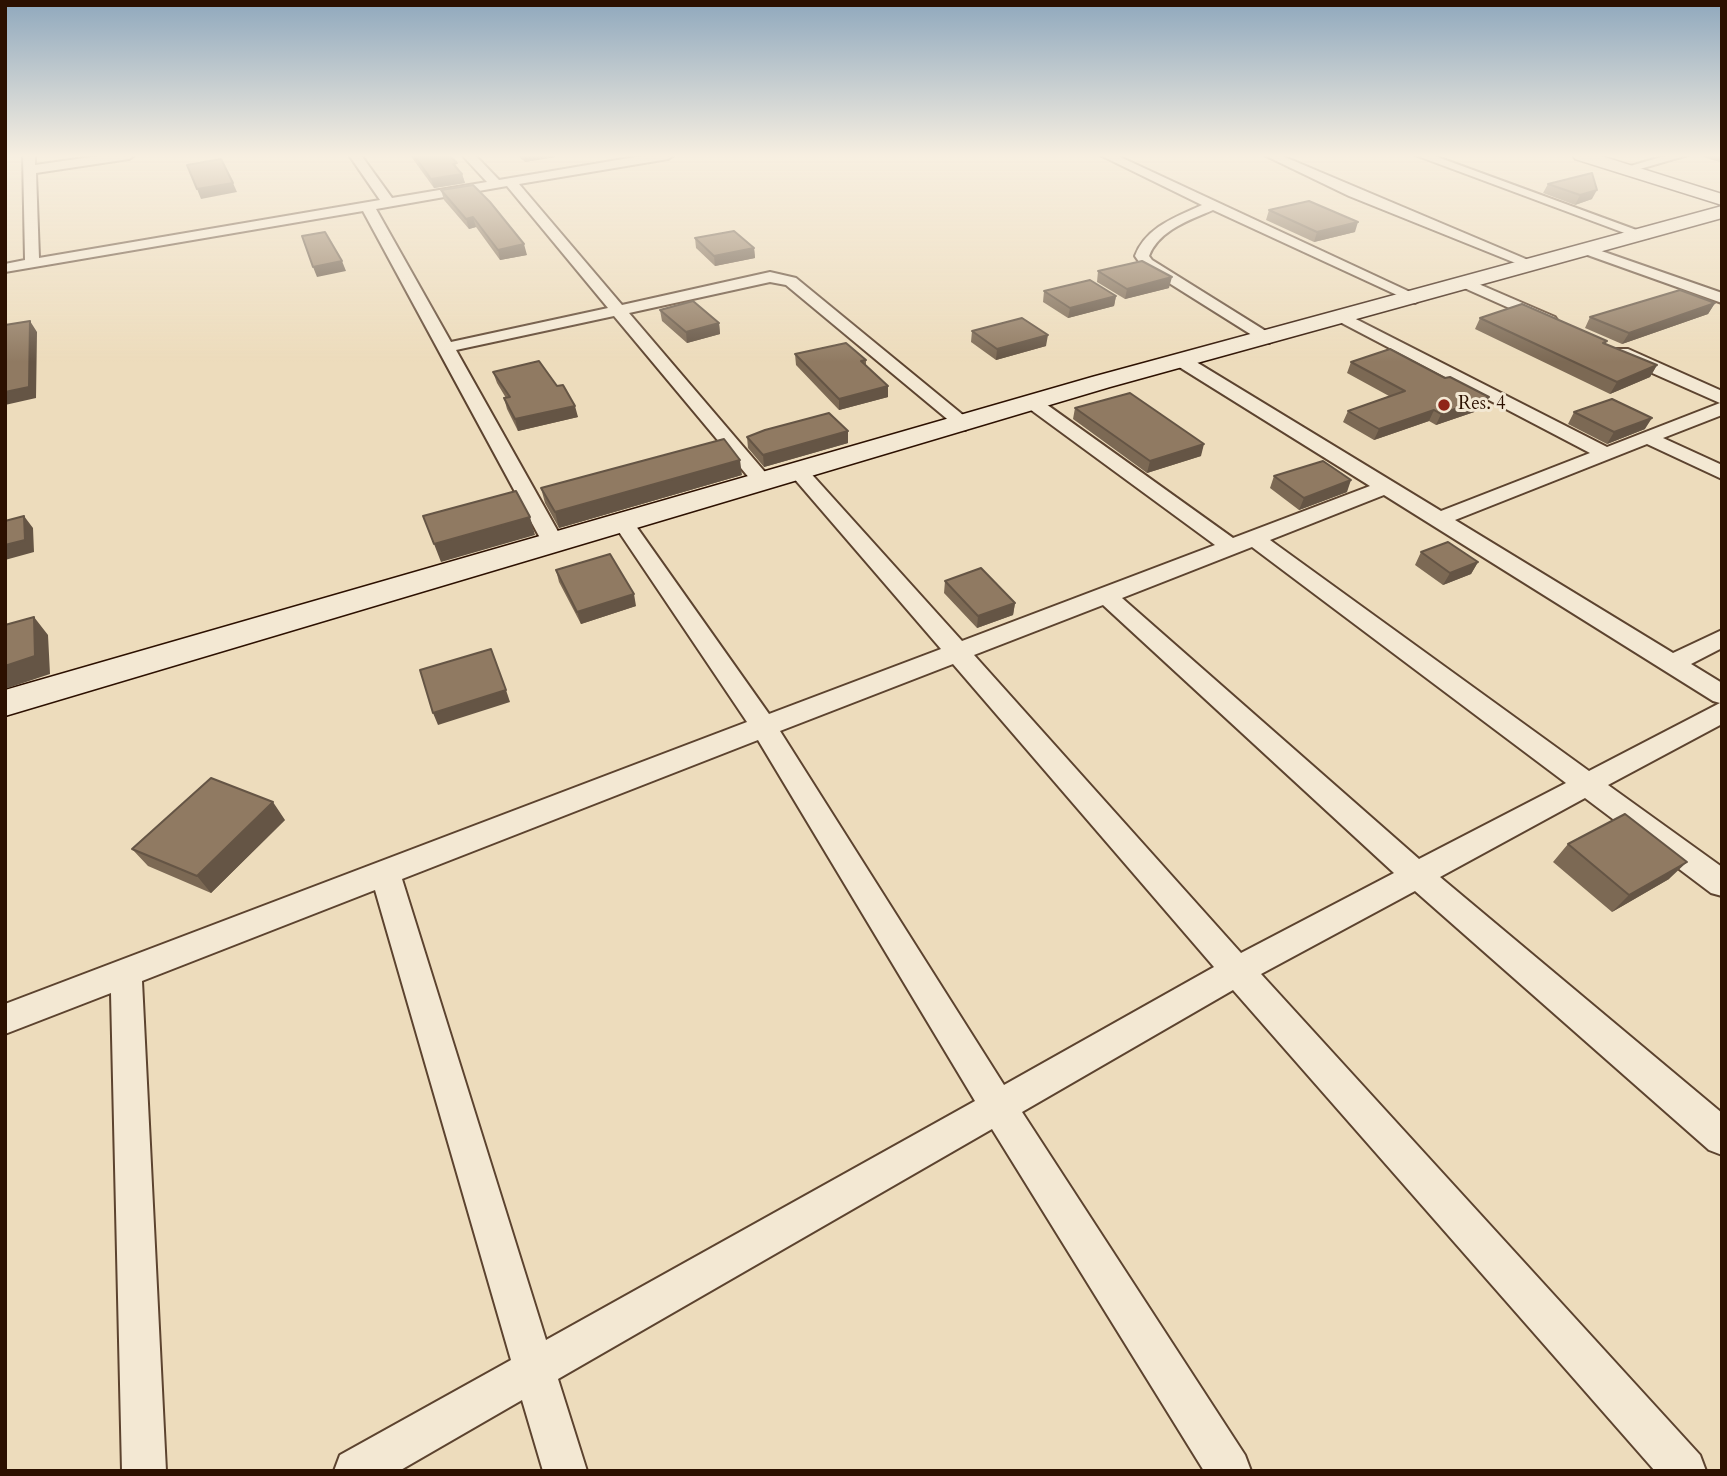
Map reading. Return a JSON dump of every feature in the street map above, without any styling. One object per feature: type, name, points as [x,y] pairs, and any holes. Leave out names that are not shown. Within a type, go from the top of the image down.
[{"type":"main road","points":[[5,703],[1033,403],[1679,224]]},
{"type":"street","points":[[31,224],[32,263]]},
{"type":"street","points":[[5,268],[267,224]]},
{"type":"street","points":[[377,224],[554,544]]},
{"type":"street","points":[[540,224],[617,310],[763,482]]},
{"type":"street","points":[[1174,224],[1152,239],[1143,250],[1142,256],[1147,263],[1269,338]]},
{"type":"street","points":[[1254,224],[1415,299]]},
{"type":"street","points":[[1431,224],[1533,265]]},
{"type":"street","points":[[1615,224],[1643,234]]},
{"type":"street","points":[[1587,250],[1722,298]]},
{"type":"street","points":[[444,348],[769,277],[782,277],[791,281],[965,424]]},
{"type":"street","points":[[1468,284],[1569,329]]},
{"type":"street","points":[[1344,318],[1606,454]]},
{"type":"street","points":[[1607,346],[1722,398]]},
{"type":"street","points":[[1182,361],[1722,695]]},
{"type":"street","points":[[1033,403],[1243,543],[1587,784],[1722,884]]},
{"type":"street","points":[[1440,519],[1722,408]]},
{"type":"street","points":[[1649,438],[1722,473]]},
{"type":"street","points":[[799,472],[955,653],[1684,1471]]},
{"type":"street","points":[[5,1019],[1387,487]]},
{"type":"street","points":[[624,523],[764,727],[998,1107],[1229,1471]]},
{"type":"street","points":[[1105,595],[1417,875],[1722,1137]]},
{"type":"street","points":[[1672,664],[1722,638]]},
{"type":"street","points":[[356,1471],[1237,971],[1722,712]]},
{"type":"street","points":[[385,873],[565,1471]]},
{"type":"street","points":[[126,972],[144,1471]]},
{"type":"building","points":[[478,224],[508,224],[524,244],[498,250]]},
{"type":"building","points":[[1299,224],[1350,224],[1317,232]]},
{"type":"building","points":[[734,231],[754,248],[714,256],[695,238]]},
{"type":"building","points":[[325,232],[342,261],[313,267],[302,236]]},
{"type":"building","points":[[1142,261],[1172,277],[1127,289],[1098,271]]},
{"type":"building","points":[[1090,280],[1116,296],[1070,308],[1044,291]]},
{"type":"building","points":[[1680,290],[1715,303],[1629,333],[1590,317]]},
{"type":"building","points":[[693,301],[719,323],[686,332],[660,310]]},
{"type":"building","points":[[1522,304],[1607,341],[1603,343],[1657,365],[1617,382],[1480,318]]},
{"type":"building","points":[[1022,318],[1048,335],[997,349],[972,331]]},
{"type":"building","points":[[30,321],[29,387],[5,392],[5,325]]},
{"type":"building","points":[[846,343],[866,360],[861,361],[888,386],[839,399],[795,354]]},
{"type":"building","points":[[1390,349],[1489,397],[1441,414],[1434,410],[1379,429],[1348,411],[1405,391],[1351,362]]},
{"type":"building","points":[[539,361],[557,386],[563,385],[575,406],[515,419],[504,398],[510,397],[493,372]]},
{"type":"building","points":[[1130,393],[1204,444],[1150,461],[1075,408]]},
{"type":"building","points":[[1612,399],[1652,418],[1614,432],[1574,412]]},
{"type":"building","points":[[829,413],[848,431],[763,455],[747,437],[765,430]]},
{"type":"building","points":[[724,439],[740,460],[555,512],[541,488]]},
{"type":"building","points":[[1323,461],[1351,480],[1304,498],[1274,476]]},
{"type":"building","points":[[516,491],[530,517],[434,544],[423,516]]},
{"type":"building","points":[[24,516],[25,540],[5,545],[5,521]]},
{"type":"building","points":[[1448,542],[1478,562],[1450,573],[1421,552]]},
{"type":"building","points":[[610,554],[634,594],[577,612],[556,570]]},
{"type":"building","points":[[981,568],[1015,603],[978,616],[945,581]]},
{"type":"building","points":[[34,617],[35,656],[5,666],[5,625]]},
{"type":"building","points":[[491,649],[506,690],[433,713],[420,670]]},
{"type":"building","points":[[211,778],[273,802],[197,876],[132,849]]},
{"type":"building","points":[[1625,814],[1687,862],[1629,895],[1568,844]]},
{"type":"place","name":"Res. 4","points":[[1444,405]]}]
